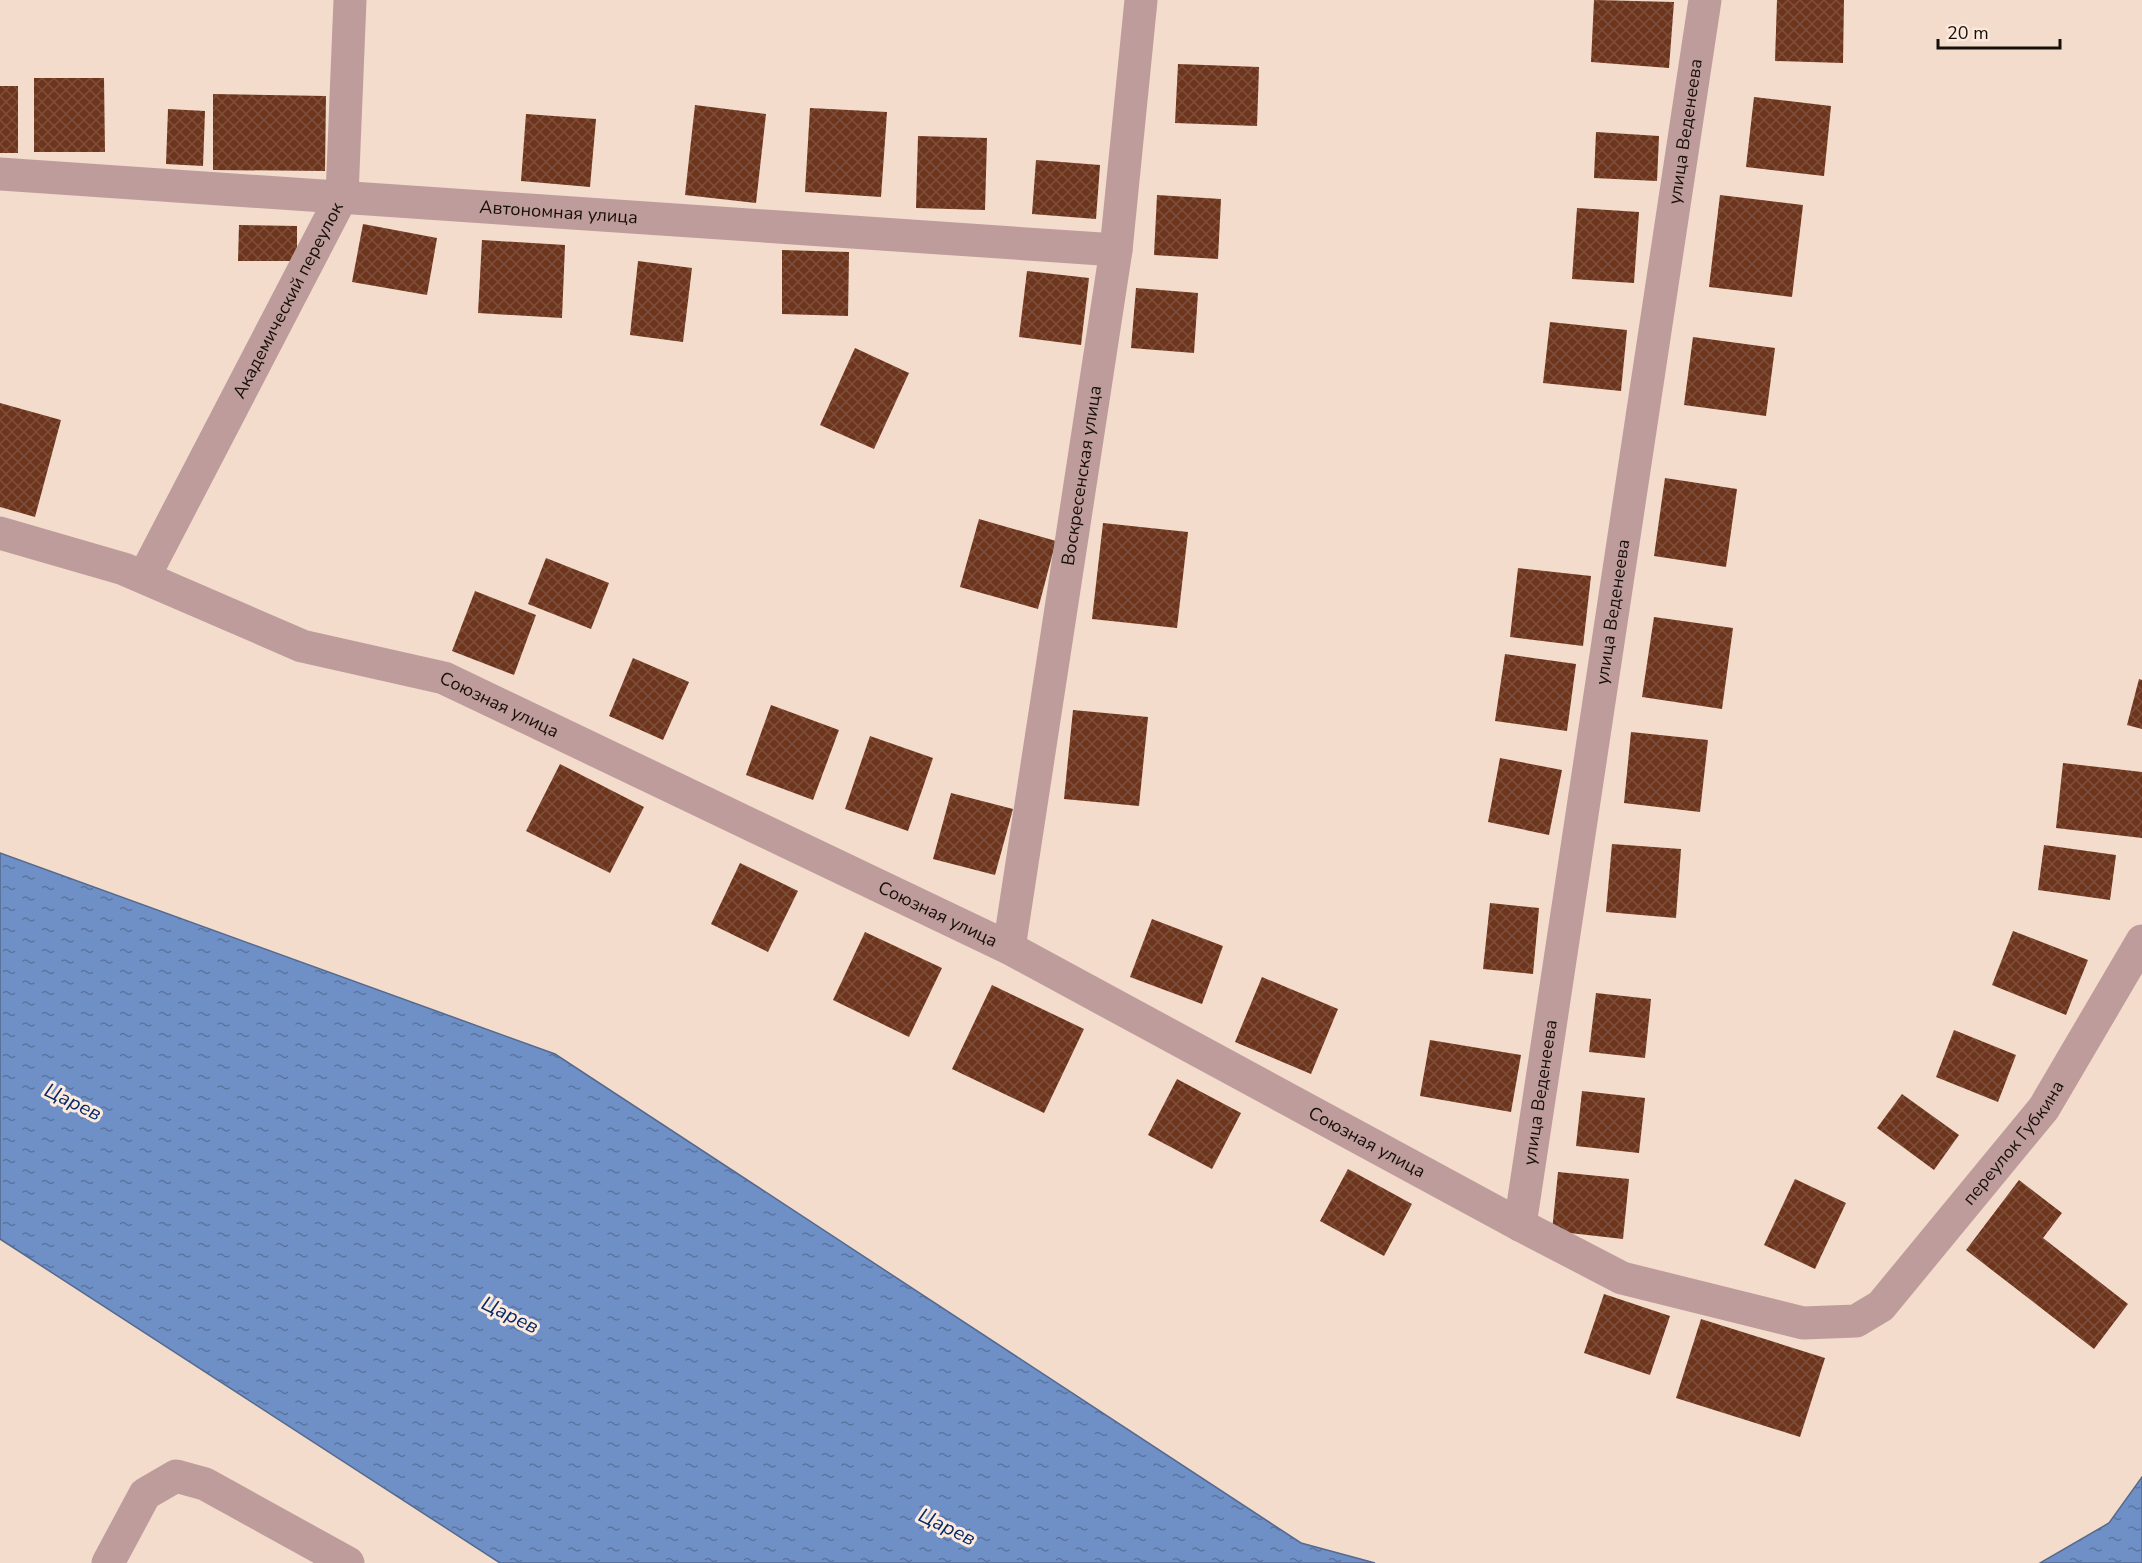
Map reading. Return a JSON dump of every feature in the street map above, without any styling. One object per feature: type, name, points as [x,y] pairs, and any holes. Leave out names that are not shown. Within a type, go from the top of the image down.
[{"type":"street","name":"Академический переулок","points":[[144,577],[342,196],[350,0]]},
{"type":"street","name":"Воскресенская улица","points":[[1009,948],[1116,250],[1141,0]]},
{"type":"street","name":"улица Веденеева","points":[[1520,1225],[1706,0]]},
{"type":"street","name":"Автономная улица","points":[[0,174],[1116,250]]},
{"type":"street","name":"Союзная улица","points":[[0,533],[124,569],[302,646],[444,678],[1009,948],[1622,1278],[1803,1323],[1856,1320]]},
{"type":"street","name":"переулок Губкина","points":[[1856,1320],[1881,1306],[2044,1108],[2142,941]]},
{"type":"street","points":[[108,1563],[145,1494],[176,1476],[205,1484],[348,1563]]},
{"type":"water","name":"Царев","points":[[0,853],[555,1054],[1301,1543],[1375,1563],[500,1563],[0,1239]]},
{"type":"water","points":[[2142,1477],[2142,1563],[2040,1563],[2109,1523]]},
{"type":"building","points":[[1594,0],[1674,2],[1669,68],[1591,62]]},
{"type":"building","points":[[1777,0],[1844,0],[1843,63],[1775,61]]},
{"type":"building","points":[[1178,64],[1259,67],[1257,126],[1175,123]]},
{"type":"building","points":[[34,78],[104,78],[105,152],[34,152]]},
{"type":"building","points":[[0,86],[18,86],[18,153],[0,153]]},
{"type":"building","points":[[213,94],[326,96],[325,171],[213,170]]},
{"type":"building","points":[[1754,97],[1831,106],[1824,176],[1746,167]]},
{"type":"building","points":[[695,105],[766,114],[756,203],[685,195]]},
{"type":"building","points":[[810,108],[887,112],[881,197],[805,192]]},
{"type":"building","points":[[168,109],[205,111],[203,166],[166,164]]},
{"type":"building","points":[[526,114],[596,119],[590,187],[521,181]]},
{"type":"building","points":[[1596,132],[1659,136],[1657,181],[1594,178]]},
{"type":"building","points":[[918,136],[987,138],[985,210],[916,208]]},
{"type":"building","points":[[1036,160],[1100,165],[1096,219],[1032,214]]},
{"type":"building","points":[[1157,195],[1221,199],[1218,259],[1154,255]]},
{"type":"building","points":[[1720,195],[1803,205],[1792,297],[1709,287]]},
{"type":"building","points":[[1577,208],[1639,212],[1634,283],[1572,279]]},
{"type":"building","points":[[363,224],[437,238],[427,295],[352,282]]},
{"type":"building","points":[[239,225],[297,226],[297,261],[238,261]]},
{"type":"building","points":[[482,240],[565,245],[562,318],[478,313]]},
{"type":"building","points":[[782,250],[849,252],[848,316],[782,314]]},
{"type":"building","points":[[638,261],[692,268],[683,342],[630,335]]},
{"type":"building","points":[[1027,271],[1089,278],[1081,345],[1019,337]]},
{"type":"building","points":[[1136,288],[1198,293],[1194,353],[1131,348]]},
{"type":"building","points":[[1550,322],[1627,330],[1621,391],[1543,383]]},
{"type":"building","points":[[1693,337],[1775,348],[1766,416],[1684,405]]},
{"type":"building","points":[[855,348],[909,373],[874,449],[820,425]]},
{"type":"building","points":[[0,403],[61,420],[35,517],[0,507]]},
{"type":"building","points":[[1665,478],[1737,489],[1726,567],[1654,556]]},
{"type":"building","points":[[979,519],[1056,541],[1038,609],[960,587]]},
{"type":"building","points":[[1103,523],[1188,532],[1177,628],[1092,619]]},
{"type":"building","points":[[546,558],[609,583],[591,629],[528,604]]},
{"type":"building","points":[[1518,568],[1591,576],[1583,646],[1510,637]]},
{"type":"building","points":[[475,591],[536,615],[514,675],[452,651]]},
{"type":"building","points":[[1654,617],[1733,628],[1722,709],[1642,697]]},
{"type":"building","points":[[1505,654],[1576,664],[1567,731],[1495,721]]},
{"type":"building","points":[[633,658],[689,682],[663,740],[609,716]]},
{"type":"building","points":[[2139,679],[2142,680],[2142,729],[2127,725]]},
{"type":"building","points":[[771,705],[839,730],[813,800],[746,775]]},
{"type":"building","points":[[1073,710],[1148,717],[1139,806],[1064,799]]},
{"type":"building","points":[[1631,732],[1708,740],[1700,812],[1624,803]]},
{"type":"building","points":[[870,736],[933,758],[908,831],[845,809]]},
{"type":"building","points":[[1500,758],[1562,770],[1549,835],[1488,822]]},
{"type":"building","points":[[2063,763],[2142,772],[2142,838],[2056,828]]},
{"type":"building","points":[[560,764],[644,807],[610,873],[526,831]]},
{"type":"building","points":[[951,793],[1013,809],[995,875],[933,859]]},
{"type":"building","points":[[1612,844],[1681,849],[1676,918],[1606,912]]},
{"type":"building","points":[[2044,845],[2116,855],[2110,900],[2038,890]]},
{"type":"building","points":[[740,863],[798,891],[768,952],[711,924]]},
{"type":"building","points":[[1490,903],[1539,908],[1533,974],[1483,969]]},
{"type":"building","points":[[1152,919],[1223,946],[1202,1004],[1130,977]]},
{"type":"building","points":[[2013,931],[2088,960],[2066,1015],[1992,985]]},
{"type":"building","points":[[865,932],[942,968],[909,1037],[833,1000]]},
{"type":"building","points":[[1262,977],[1338,1009],[1311,1074],[1235,1042]]},
{"type":"building","points":[[992,985],[1084,1029],[1044,1113],[952,1069]]},
{"type":"building","points":[[1596,993],[1651,999],[1645,1058],[1589,1052]]},
{"type":"building","points":[[1954,1030],[2016,1055],[1998,1102],[1936,1077]]},
{"type":"building","points":[[1430,1040],[1521,1055],[1511,1112],[1420,1096]]},
{"type":"building","points":[[1177,1079],[1241,1113],[1212,1169],[1148,1135]]},
{"type":"building","points":[[1582,1091],[1645,1098],[1639,1153],[1576,1146]]},
{"type":"building","points":[[1902,1094],[1959,1135],[1934,1170],[1877,1128]]},
{"type":"building","points":[[1348,1169],[1412,1204],[1384,1256],[1320,1221]]},
{"type":"building","points":[[1558,1172],[1629,1179],[1623,1239],[1552,1231]]},
{"type":"building","points":[[1795,1179],[1846,1203],[1815,1269],[1764,1245]]},
{"type":"building","points":[[2019,1180],[2062,1213],[2043,1238],[2128,1304],[2094,1349],[1966,1250]]},
{"type":"building","points":[[1604,1294],[1670,1316],[1650,1375],[1584,1353]]},
{"type":"building","points":[[1701,1319],[1825,1358],[1800,1437],[1676,1398]]}]
